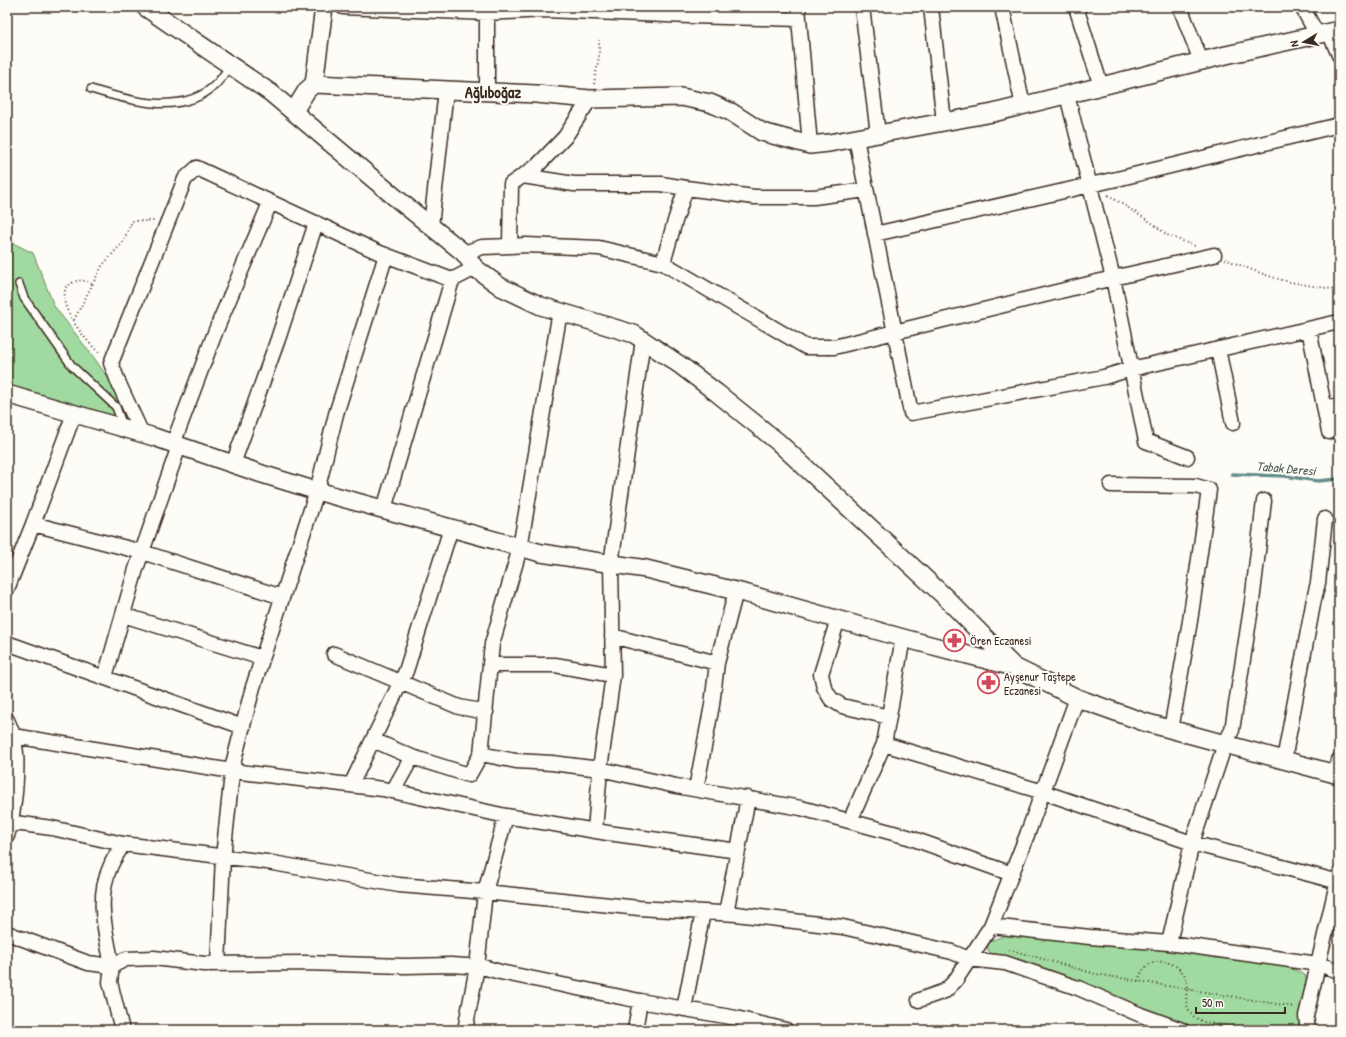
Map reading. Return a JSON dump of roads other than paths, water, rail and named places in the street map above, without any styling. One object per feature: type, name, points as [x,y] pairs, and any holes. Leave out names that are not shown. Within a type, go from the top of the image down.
[{"type":"street","points":[[145,7],[271,93],[294,111],[396,198],[464,253],[475,268],[500,287],[541,306],[634,334],[718,393],[778,442],[944,596],[1014,667]]},
{"type":"street","points":[[294,111],[307,90],[314,84],[324,7]]},
{"type":"street","points":[[343,7],[545,10],[690,16],[799,13],[810,145]]},
{"type":"street","points":[[862,7],[878,134]]},
{"type":"street","points":[[932,7],[944,122]]},
{"type":"street","points":[[1002,7],[1023,106]]},
{"type":"street","points":[[1076,7],[1100,86]]},
{"type":"street","points":[[1180,7],[1201,61]]},
{"type":"street","points":[[1302,7],[1329,32],[1339,54]]},
{"type":"street","points":[[487,10],[487,92]]},
{"type":"street","points":[[314,84],[536,94],[590,99],[681,97],[710,103],[731,112],[762,132],[810,145],[993,113],[1201,61],[1329,32]]},
{"type":"street","points":[[431,226],[446,90]]},
{"type":"street","points":[[1067,95],[1113,278],[1146,441],[1187,457]]},
{"type":"street","points":[[510,246],[511,184],[537,166],[565,137],[590,99]]},
{"type":"street","points":[[875,234],[1090,185],[1339,125]]},
{"type":"street","points":[[856,138],[911,413],[1104,377],[1131,369],[1339,322]]},
{"type":"street","points":[[142,434],[119,384],[111,362],[185,179],[197,168],[270,203],[386,255],[452,280]]},
{"type":"street","points":[[523,176],[574,184],[661,184],[754,197],[814,197],[866,190]]},
{"type":"street","points":[[663,264],[686,188]]},
{"type":"street","points":[[104,677],[176,445],[216,330],[270,203]]},
{"type":"street","points":[[233,464],[278,339],[316,223]]},
{"type":"street","points":[[464,253],[482,247],[510,246],[599,248],[663,264],[806,347],[820,348],[834,347],[1113,278],[1214,255]]},
{"type":"street","points":[[218,964],[222,857],[232,771],[262,658],[317,491],[336,414],[386,255]]},
{"type":"street","points":[[384,509],[452,280],[475,268]]},
{"type":"street","points":[[373,740],[412,757],[469,775],[481,754],[492,644],[520,548],[560,311]]},
{"type":"street","points":[[1309,329],[1329,432]]},
{"type":"street","points":[[596,831],[600,769],[613,675],[611,564],[643,340]]},
{"type":"street","points":[[1218,349],[1233,423]]},
{"type":"street","points":[[7,394],[123,428],[317,491],[541,554],[646,569],[736,591],[903,638],[1014,667],[1078,698],[1144,722],[1284,760],[1338,770]]},
{"type":"street","points":[[1324,405],[1339,408]]},
{"type":"street","points":[[7,590],[74,414]]},
{"type":"street","points":[[1111,485],[1196,486],[1209,490],[1172,730]]},
{"type":"street","points":[[1169,943],[1192,842],[1224,744],[1232,730],[1252,602],[1264,501]]},
{"type":"street","points":[[1284,760],[1312,606],[1318,583],[1325,520]]},
{"type":"street","points":[[33,524],[142,552],[282,597]]},
{"type":"street","points":[[351,785],[406,670],[451,528]]},
{"type":"street","points":[[696,790],[712,705],[717,663],[736,591]]},
{"type":"street","points":[[123,614],[262,658]]},
{"type":"street","points":[[838,619],[821,674],[824,687],[831,699],[842,706],[889,717]]},
{"type":"street","points":[[612,636],[717,663]]},
{"type":"street","points":[[850,821],[884,744],[903,638]]},
{"type":"street","points":[[7,643],[243,726]]},
{"type":"street","points":[[334,654],[459,708],[486,712]]},
{"type":"street","points":[[490,665],[555,665],[613,675]]},
{"type":"street","points":[[918,1000],[945,991],[955,981],[991,926],[1078,698]]},
{"type":"street","points":[[7,720],[10,736],[18,760],[7,836]]},
{"type":"street","points":[[10,736],[232,771],[393,791],[506,816],[596,831],[738,851]]},
{"type":"street","points":[[884,744],[1043,792],[1192,842],[1338,880],[1306,1016],[1308,1030]]},
{"type":"street","points":[[481,754],[516,761],[552,763],[600,769],[696,790],[801,808],[908,837],[1012,874]]},
{"type":"street","points":[[393,791],[412,757]]},
{"type":"street","points":[[726,913],[748,798]]},
{"type":"street","points":[[465,1030],[477,966],[485,892],[506,816]]},
{"type":"street","points":[[10,822],[52,828],[123,844],[267,862],[399,885],[485,892],[639,908],[726,913],[843,927],[952,952],[969,959],[1005,963],[1078,988],[1140,1015],[1182,1030]]},
{"type":"street","points":[[122,1030],[110,982],[112,966],[102,909],[103,890],[110,866],[123,844]]},
{"type":"street","points":[[684,1008],[703,912]]},
{"type":"street","points":[[991,926],[1082,936],[1169,943],[1318,964],[1339,970]]},
{"type":"street","points":[[7,933],[88,963],[112,966],[126,959],[154,958],[204,964],[305,963],[477,966],[640,1001],[736,1018],[786,1030]]},
{"type":"street","points":[[635,1030],[640,1001]]},
{"type":"lane","points":[[91,89],[124,99],[159,104],[181,102],[201,95],[217,83],[230,65]]},
{"type":"lane","points":[[19,284],[24,298],[72,366],[116,407],[123,428]]},
{"type":"waterway","name":"Tabak Deresi","points":[[1232,474],[1285,476],[1318,481],[1339,479]]},
{"type":"place","name":"Ören Eczanesi","points":[[955,640]]},
{"type":"place","name":"Ayşenur Taştepe Eczanesi","points":[[988,683]]},
{"type":"district","name":"Ağlıboğaz","points":[[493,92]]}]
